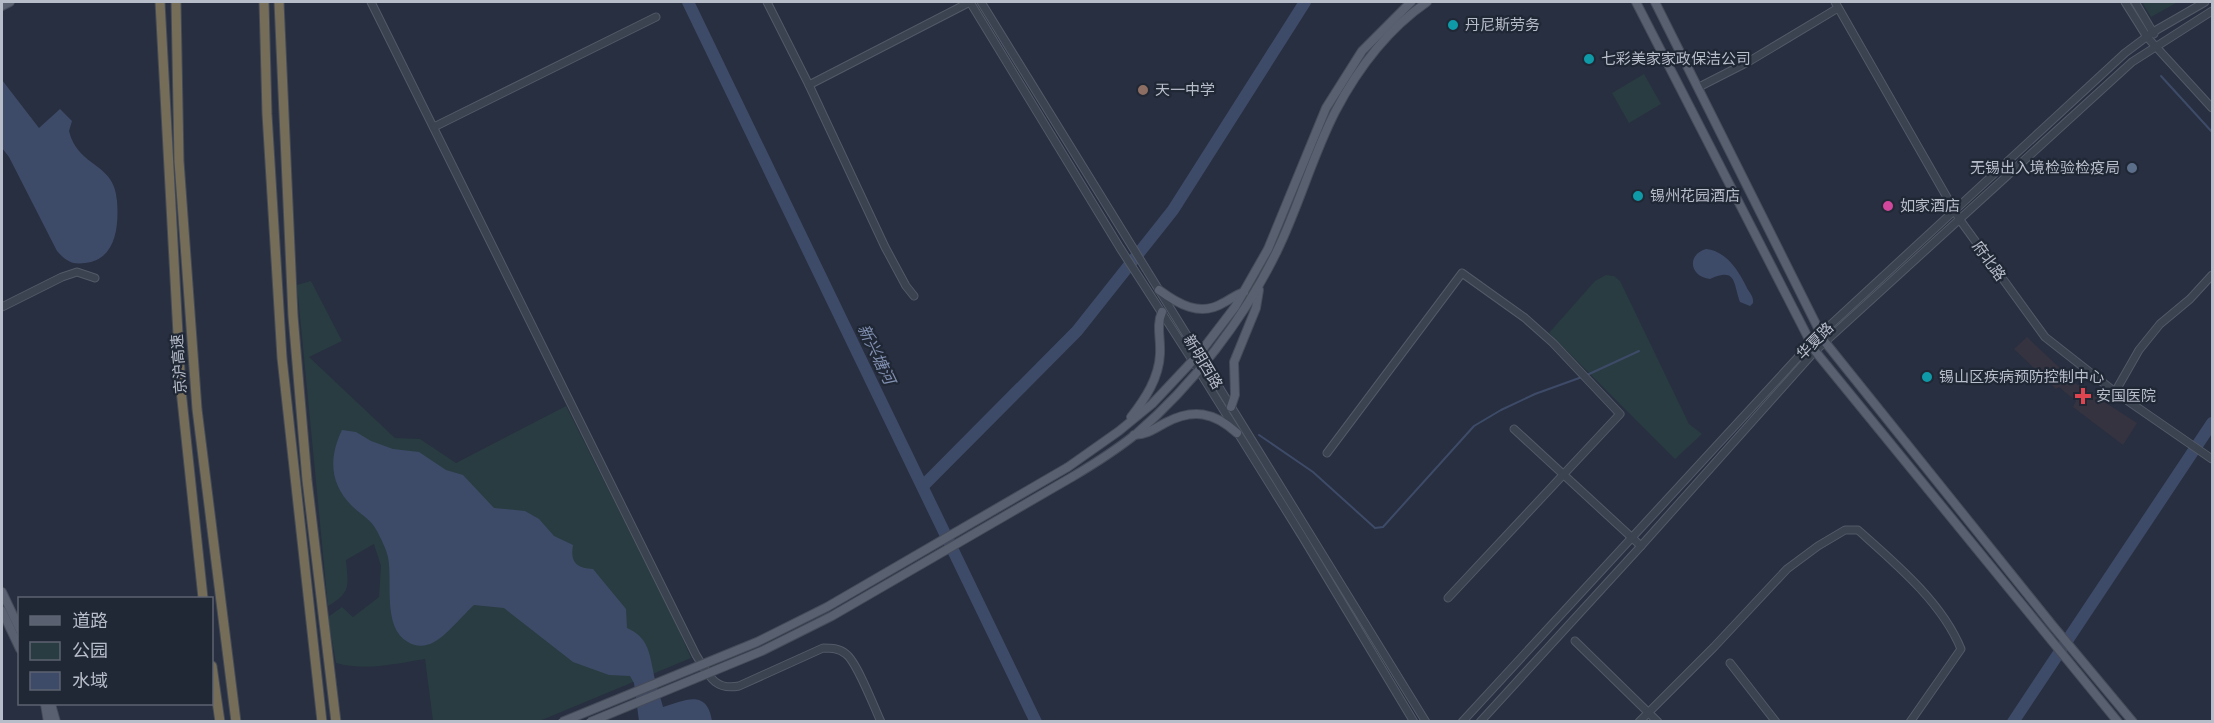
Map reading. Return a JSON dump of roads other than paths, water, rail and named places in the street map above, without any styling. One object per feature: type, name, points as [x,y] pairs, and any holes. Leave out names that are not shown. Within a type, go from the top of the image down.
[{"type":"highway","name":"京沪高速","points":[[160,2],[181,390],[203,597]]},
{"type":"highway","name":"京沪高速","points":[[176,2],[179,161],[197,408],[236,722]]},
{"type":"highway","points":[[264,2],[267,114],[282,358],[322,722]]},
{"type":"highway","points":[[279,2],[294,328],[307,480],[336,722]]},
{"type":"highway","points":[[213,673],[220,722]]},
{"type":"main road","points":[[2,6],[10,2]]},
{"type":"main road","points":[[562,722],[757,642],[827,607],[1068,467],[1119,431],[1152,404],[1196,357],[1244,292],[1268,249],[1326,108],[1362,51],[1411,2]]},
{"type":"main road","points":[[590,722],[762,651],[832,616],[1072,477],[1102,459],[1134,435],[1157,414],[1201,366],[1243,314],[1278,250],[1335,113],[1369,57],[1412,12],[1427,2]]},
{"type":"main road","points":[[1636,2],[1813,348],[2118,722]]},
{"type":"main road","points":[[1655,2],[1823,338],[2053,626],[2133,722]]},
{"type":"main road","points":[[1231,407],[1235,395],[1234,362],[1256,309],[1260,285]]},
{"type":"main road","points":[[1159,290],[1179,303],[1198,309],[1215,306],[1244,292]]},
{"type":"main road","points":[[1119,431],[1150,390],[1156,375],[1160,356],[1158,320],[1161,312]]},
{"type":"main road","points":[[1134,435],[1143,435],[1181,416],[1203,414],[1226,423],[1238,433]]},
{"type":"main road","points":[[2,592],[18,626]]},
{"type":"main road","points":[[2,611],[18,646]]},
{"type":"main road","points":[[45,705],[48,722]]},
{"type":"main road","points":[[51,705],[56,722]]},
{"type":"street","points":[[371,2],[696,655],[709,676],[719,685],[727,688],[739,686],[823,648],[836,649],[847,654],[855,666],[881,722]]},
{"type":"street","points":[[767,2],[809,85],[885,247],[914,296]]},
{"type":"street","points":[[809,85],[970,2]]},
{"type":"street","name":"新明西路","points":[[970,2],[1141,283],[1196,357]]},
{"type":"street","name":"新明西路","points":[[981,2],[1159,290],[1238,433],[1414,722]]},
{"type":"street","points":[[2126,2],[2147,37],[2212,108]]},
{"type":"street","points":[[2135,2],[2153,32],[2156,46]]},
{"type":"street","name":"华夏路","points":[[1462,722],[1813,348],[1953,210],[2125,53],[2153,32],[2205,2]]},
{"type":"street","points":[[1699,87],[1748,62],[1836,5]]},
{"type":"street","name":"府北路","points":[[1836,5],[1953,210],[2045,337],[2115,392],[2212,459]]},
{"type":"street","name":"华夏路","points":[[1823,338],[1960,220],[2132,62],[2212,11]]},
{"type":"street","points":[[434,127],[656,17]]},
{"type":"street","points":[[2,307],[62,277],[77,272],[95,278]]},
{"type":"street","points":[[1327,453],[1462,273],[1525,318],[1620,414],[1448,598]]},
{"type":"street","points":[[2115,392],[2139,350],[2160,324],[2190,299],[2212,275]]},
{"type":"street","name":"华夏路","points":[[1480,722],[1641,546],[1813,348]]},
{"type":"street","name":"新明西路","points":[[1201,366],[1231,407],[1426,722]]},
{"type":"street","points":[[1514,429],[1641,546]]},
{"type":"street","points":[[1640,722],[1647,712],[1714,647],[1787,569],[1845,530],[1858,530],[1909,576],[1956,637],[1961,649],[1910,722]]},
{"type":"street","points":[[1575,641],[1658,722]]},
{"type":"street","points":[[1730,663],[1776,722]]},
{"type":"water","points":[[2,80],[39,128],[60,109],[72,121],[69,131],[80,152],[110,179],[115,188],[117,221],[113,240],[103,256],[95,260],[73,263],[57,251],[9,157],[2,148]]},
{"type":"water","points":[[1706,249],[1720,253],[1735,268],[1752,296],[1753,303],[1750,306],[1740,302],[1735,283],[1730,276],[1710,279],[1698,274],[1693,261],[1695,256]]},
{"type":"water","points":[[342,430],[356,432],[371,441],[393,449],[419,452],[446,470],[463,475],[494,508],[525,511],[539,519],[554,536],[573,545],[572,556],[576,563],[593,569],[626,609],[627,628],[639,636],[646,645],[663,707],[686,700],[700,700],[709,711],[712,721],[639,721],[634,683],[630,676],[609,675],[573,662],[504,608],[474,605],[434,642],[421,646],[408,642],[400,635],[392,616],[388,557],[383,544],[372,523],[344,497],[335,479],[333,460]]},
{"type":"waterway","name":"新兴塘河","points":[[688,2],[1036,722]]},
{"type":"waterway","points":[[923,486],[1077,331],[1173,210],[1305,2]]},
{"type":"waterway","points":[[2161,76],[2212,132]]},
{"type":"waterway","points":[[1587,375],[1639,351]]},
{"type":"waterway","points":[[1259,435],[1313,472],[1375,528],[1383,527],[1474,426],[1535,394],[1582,377]]},
{"type":"waterway","points":[[2013,722],[2212,423]]},
{"type":"place","name":"丹尼斯劳务","points":[[1453,25]]},
{"type":"place","name":"七彩美家家政保洁公司","points":[[1589,59]]},
{"type":"place","name":"天一中学","points":[[1143,90]]},
{"type":"place","name":"无锡出入境检验检疫局","points":[[2132,168]]},
{"type":"place","name":"锡州花园酒店","points":[[1638,196]]},
{"type":"place","name":"如家酒店","points":[[1888,206]]},
{"type":"place","name":"锡山区疾病预防控制中心","points":[[1927,377]]},
{"type":"place","name":"安国医院","points":[[2083,396]]}]
